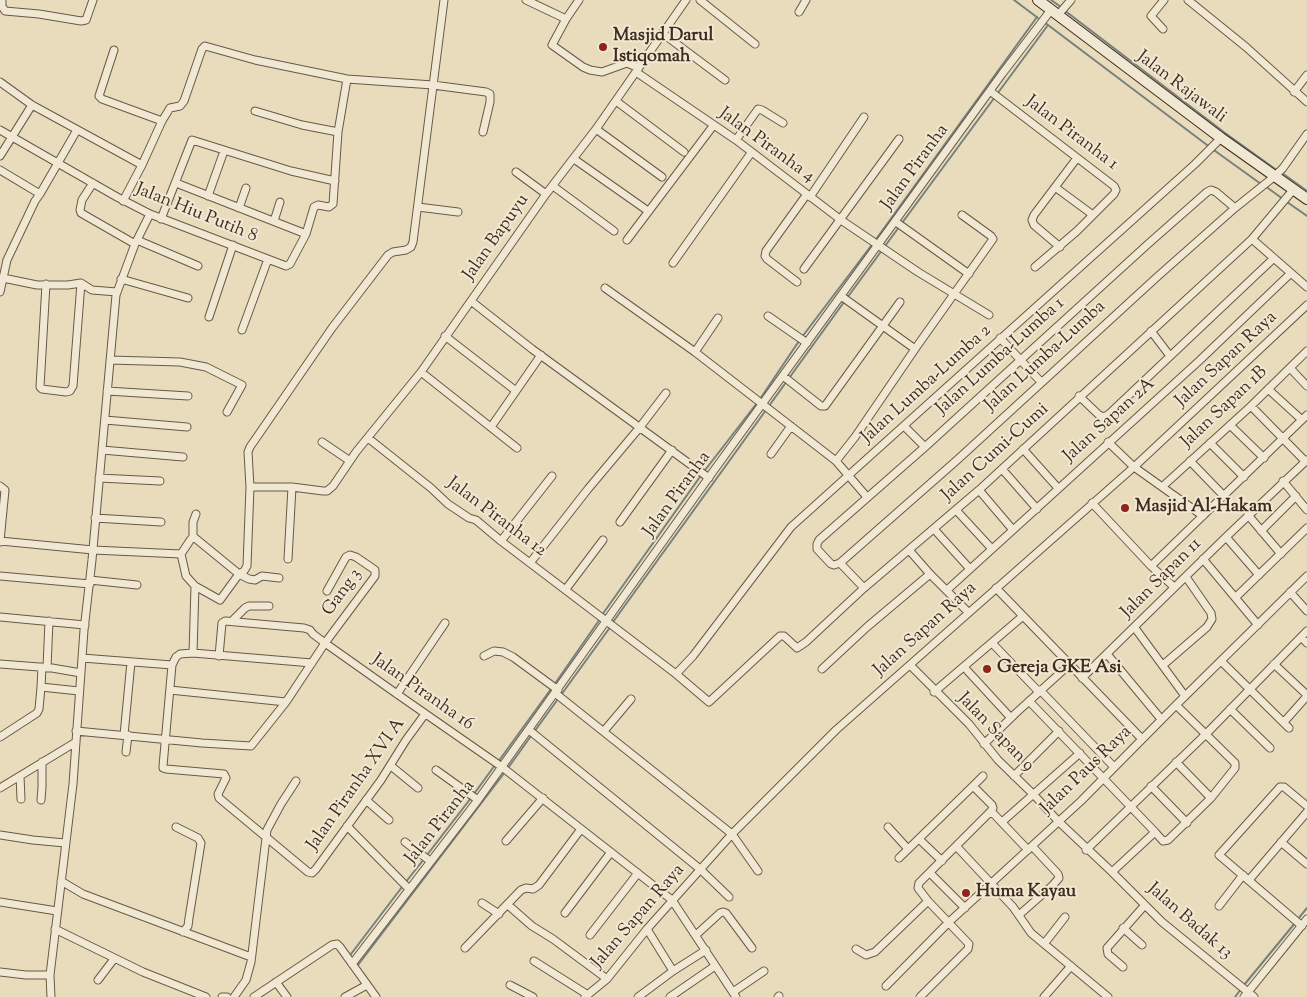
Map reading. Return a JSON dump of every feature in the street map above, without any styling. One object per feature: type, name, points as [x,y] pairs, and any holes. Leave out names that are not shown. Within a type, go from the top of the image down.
[{"type":"main road","name":"Jalan Rajawali","points":[[1038,0],[1221,138],[1307,200]]},
{"type":"street","points":[[2,0],[2,6],[5,11],[81,21],[86,20],[93,0]]},
{"type":"street","points":[[181,554],[184,560],[185,574],[195,586],[219,601],[239,574],[244,572],[247,566],[250,487],[248,452],[250,447],[279,408],[332,328],[388,255],[393,252],[406,250],[414,242],[444,0]]},
{"type":"street","points":[[526,0],[566,19]]},
{"type":"street","points":[[579,0],[552,44],[555,48],[583,67],[596,72],[602,72],[626,63],[637,70]]},
{"type":"street","name":"Jalan Bapuyu","points":[[686,0],[596,129],[546,194],[471,300],[541,355],[709,478]]},
{"type":"street","points":[[700,0],[755,44]]},
{"type":"street","points":[[799,12],[806,0]]},
{"type":"street","name":"Jalan Piranha","points":[[352,964],[478,800],[990,91],[1055,12],[1071,0]]},
{"type":"street","points":[[1163,29],[1151,16],[1164,0]]},
{"type":"street","points":[[1188,0],[1246,47],[1307,102]]},
{"type":"street","points":[[662,33],[725,80]]},
{"type":"street","points":[[124,201],[162,121],[170,108],[180,106],[184,101],[202,49],[205,46],[255,60],[347,79],[434,85],[476,90],[490,94],[483,132]]},
{"type":"street","points":[[114,50],[99,96],[102,100],[162,121]]},
{"type":"street","name":"Jalan Piranha 4","points":[[637,70],[713,126],[736,140],[841,220],[954,295],[988,315]]},
{"type":"street","points":[[1294,92],[1307,75]]},
{"type":"street","points":[[176,183],[306,234],[314,206],[332,207],[333,204],[338,132],[347,79]]},
{"type":"street","points":[[0,82],[32,105],[142,165]]},
{"type":"street","name":"Jalan Piranha 1","points":[[990,91],[1114,186],[1116,190],[1093,215],[1035,267]]},
{"type":"street","points":[[616,101],[684,152]]},
{"type":"street","points":[[0,156],[32,105]]},
{"type":"street","points":[[736,140],[758,109],[783,123]]},
{"type":"street","points":[[256,111],[302,125],[338,132]]},
{"type":"street","points":[[797,282],[767,259],[765,256],[766,251],[864,117]]},
{"type":"street","points":[[627,240],[713,126]]},
{"type":"street","points":[[596,129],[662,177]]},
{"type":"street","name":"Jalan Hiu Putih 8","points":[[0,130],[150,214],[288,266],[306,234]]},
{"type":"street","points":[[0,292],[7,260],[35,201],[77,130]]},
{"type":"street","name":"Jalan Lumba-Lumba","points":[[840,563],[956,461],[1157,277],[1235,208],[1275,176],[1306,137]]},
{"type":"street","name":"Jalan Lumba-Lumba 2","points":[[676,674],[693,656],[785,534],[848,475],[1195,164],[1221,138]]},
{"type":"street","points":[[804,268],[899,139]]},
{"type":"street","points":[[161,219],[192,140],[290,171],[335,181]]},
{"type":"street","points":[[208,196],[224,151]]},
{"type":"street","points":[[673,263],[751,153]]},
{"type":"street","points":[[574,158],[648,211]]},
{"type":"street","points":[[1060,246],[1034,225],[1032,220],[1077,158]]},
{"type":"street","points":[[0,170],[40,194]]},
{"type":"street","points":[[516,172],[546,194]]},
{"type":"street","points":[[93,183],[82,200],[80,210],[82,213],[136,242],[198,266]]},
{"type":"street","points":[[553,186],[614,231]]},
{"type":"street","points":[[239,208],[246,188]]},
{"type":"street","points":[[1055,188],[1093,215]]},
{"type":"street","name":"Jalan Lumba-Lumba 1","points":[[840,563],[831,564],[818,549],[817,544],[867,497],[925,447],[1207,192],[1211,190],[1216,192],[1235,208]]},
{"type":"street","name":"Jalan Cumi-Cumi","points":[[709,702],[780,636],[784,636],[797,648],[806,642],[864,588],[979,490],[1079,396],[1252,239],[1293,190]]},
{"type":"street","points":[[274,221],[280,202]]},
{"type":"street","points":[[418,207],[458,212]]},
{"type":"street","points":[[51,997],[50,975],[54,929],[73,784],[79,691],[117,292],[136,242],[150,214]]},
{"type":"street","points":[[836,461],[855,437],[993,239],[962,215]]},
{"type":"street","points":[[896,222],[969,274]]},
{"type":"street","points":[[1252,239],[1307,287]]},
{"type":"street","points":[[210,317],[233,245]]},
{"type":"street","points":[[1079,396],[1099,415],[1104,417],[1274,258]]},
{"type":"street","points":[[242,330],[268,259]]},
{"type":"street","name":"Jalan Sapan 2A","points":[[947,590],[1198,361],[1291,273]]},
{"type":"street","points":[[3,278],[37,285],[81,283],[92,290],[117,292]]},
{"type":"street","points":[[121,279],[188,298]]},
{"type":"street","points":[[46,284],[39,384],[42,390],[70,392],[73,386],[81,283]]},
{"type":"street","points":[[605,288],[764,404],[836,461],[867,497]]},
{"type":"street","points":[[841,296],[915,349]]},
{"type":"street","points":[[250,487],[292,487],[326,490],[333,486],[350,461],[421,372],[471,300]]},
{"type":"street","points":[[783,376],[821,406],[825,406],[900,302]]},
{"type":"street","name":"Jalan Sapan Raya","points":[[586,996],[607,979],[672,900],[732,834],[836,730],[1134,467],[1307,305]]},
{"type":"street","points":[[768,316],[807,343]]},
{"type":"street","points":[[694,352],[718,318]]},
{"type":"street","points":[[1151,332],[1170,356]]},
{"type":"street","points":[[445,336],[516,391]]},
{"type":"street","points":[[1000,338],[1041,382]]},
{"type":"street","name":"Jalan Sapan 1B","points":[[1162,487],[1251,406],[1307,351]]},
{"type":"street","points":[[491,427],[541,355]]},
{"type":"street","points":[[110,360],[180,362],[206,367],[242,385],[227,412]]},
{"type":"street","points":[[1290,368],[1307,386]]},
{"type":"street","points":[[421,372],[517,448]]},
{"type":"street","points":[[1151,566],[1304,418],[1268,390]]},
{"type":"street","points":[[107,391],[188,396]]},
{"type":"street","points":[[530,563],[666,392]]},
{"type":"street","points":[[1251,406],[1306,460]]},
{"type":"street","points":[[105,420],[187,427]]},
{"type":"street","points":[[1230,425],[1264,458]]},
{"type":"street","points":[[771,454],[791,426]]},
{"type":"street","points":[[904,426],[925,447]]},
{"type":"street","name":"Jalan Piranha 12","points":[[368,438],[431,488],[448,504],[468,518],[476,520],[676,674],[709,702]]},
{"type":"street","points":[[322,442],[350,461]]},
{"type":"street","points":[[1108,442],[1134,467],[1203,516]]},
{"type":"street","points":[[1210,443],[1244,477]]},
{"type":"street","points":[[1023,449],[1058,488]]},
{"type":"street","points":[[102,450],[183,457]]},
{"type":"street","points":[[620,522],[672,450]]},
{"type":"street","name":"Jalan Sapan 11","points":[[1082,678],[1306,460]]},
{"type":"street","points":[[1190,461],[1223,496]]},
{"type":"street","points":[[1002,469],[1037,509]]},
{"type":"street","points":[[501,541],[552,476]]},
{"type":"street","points":[[100,478],[160,481]]},
{"type":"street","points":[[1283,481],[1307,510]]},
{"type":"street","points":[[0,486],[5,490],[0,542],[93,550],[181,554]]},
{"type":"street","points":[[288,559],[292,487]]},
{"type":"street","points":[[979,490],[1013,530]]},
{"type":"street","points":[[1261,531],[1296,496]]},
{"type":"street","points":[[1092,503],[1151,566],[1174,587]]},
{"type":"street","points":[[956,510],[992,549]]},
{"type":"street","points":[[181,554],[193,538],[193,522],[196,514]]},
{"type":"street","points":[[1248,515],[1281,554]]},
{"type":"street","points":[[95,518],[161,522]]},
{"type":"street","points":[[1236,597],[1307,528]]},
{"type":"street","points":[[934,529],[970,569]]},
{"type":"street","points":[[1226,536],[1259,575]]},
{"type":"street","points":[[193,538],[201,541],[239,574],[252,580],[262,576],[279,578]]},
{"type":"street","points":[[566,590],[603,540]]},
{"type":"street","points":[[909,550],[968,612]]},
{"type":"street","name":"Gang 3","points":[[326,643],[376,574],[374,570],[350,555],[346,557],[327,590]]},
{"type":"street","points":[[1204,559],[1258,625]]},
{"type":"street","points":[[840,563],[864,588]]},
{"type":"street","points":[[822,669],[867,627],[930,574]]},
{"type":"street","points":[[0,576],[137,585]]},
{"type":"street","name":"Jalan Paus Raya","points":[[886,986],[949,922],[1081,801],[1176,704],[1307,576]]},
{"type":"street","points":[[1163,665],[1207,627],[1212,619],[1211,613],[1186,577]]},
{"type":"street","points":[[193,653],[195,586]]},
{"type":"street","points":[[996,588],[1142,739]]},
{"type":"street","points":[[1290,592],[1307,611]]},
{"type":"street","points":[[219,656],[222,623],[232,621],[249,606],[269,606]]},
{"type":"street","points":[[934,692],[1023,616]]},
{"type":"street","points":[[0,617],[85,625]]},
{"type":"street","name":"Jalan Piranha 16","points":[[232,621],[310,630],[312,634],[502,767],[672,900],[734,994]]},
{"type":"street","points":[[0,737],[37,713],[39,709],[50,622]]},
{"type":"street","points":[[397,694],[445,623]]},
{"type":"street","points":[[1134,628],[1185,696]]},
{"type":"street","points":[[1086,850],[1206,734],[1307,631]]},
{"type":"street","points":[[1301,637],[1307,643]]},
{"type":"street","points":[[76,731],[250,746],[286,702],[326,643]]},
{"type":"street","points":[[992,643],[1114,767]]},
{"type":"street","points":[[484,656],[494,651],[503,652],[513,657],[557,691],[732,834],[758,871]]},
{"type":"street","points":[[265,838],[218,798],[226,778],[224,774],[163,768],[172,666],[176,657],[180,654],[193,653],[312,663]]},
{"type":"street","points":[[1107,654],[1161,719]]},
{"type":"street","points":[[82,658],[172,666]]},
{"type":"street","points":[[1221,661],[1290,728]]},
{"type":"street","points":[[126,752],[131,662]]},
{"type":"street","points":[[0,664],[45,667],[81,673]]},
{"type":"street","points":[[984,744],[1070,664]]},
{"type":"street","points":[[1274,664],[1307,696],[1284,722]]},
{"type":"street","name":"Jalan Sapan 9","points":[[910,666],[968,724],[984,744],[1058,821]]},
{"type":"street","points":[[964,667],[1011,718]]},
{"type":"street","points":[[41,687],[79,691]]},
{"type":"street","points":[[170,690],[286,702]]},
{"type":"street","points":[[604,731],[631,699]]},
{"type":"street","points":[[1029,701],[1163,841],[1166,841],[1187,823],[1211,798],[1236,765],[1176,704]]},
{"type":"street","points":[[1230,709],[1270,748]]},
{"type":"street","name":"Jalan Piranha XVI A","points":[[265,838],[308,872],[312,873],[391,766],[406,740],[426,714]]},
{"type":"street","points":[[529,730],[700,869],[729,897]]},
{"type":"street","points":[[1014,776],[1058,731]]},
{"type":"street","points":[[0,788],[76,742]]},
{"type":"street","points":[[1002,822],[1080,753]]},
{"type":"street","points":[[41,800],[42,762]]},
{"type":"street","points":[[1176,762],[1211,798]]},
{"type":"street","points":[[391,766],[418,788]]},
{"type":"street","points":[[436,770],[478,800]]},
{"type":"street","points":[[20,776],[21,799]]},
{"type":"street","points":[[899,858],[983,776]]},
{"type":"street","points":[[234,997],[246,980],[251,957],[265,838],[271,821],[296,781]]},
{"type":"street","points":[[920,997],[969,946],[968,942],[928,902],[918,888],[919,883],[957,847],[993,808],[973,786]]},
{"type":"street","points":[[1151,786],[1187,823]]},
{"type":"street","points":[[1249,995],[1305,924],[1219,855],[1280,787],[1284,787],[1307,806]]},
{"type":"street","points":[[506,841],[543,798]]},
{"type":"street","points":[[366,800],[389,820]]},
{"type":"street","points":[[991,811],[1058,874],[1059,878],[1054,886],[1019,915]]},
{"type":"street","points":[[1219,906],[1281,842],[1307,812]]},
{"type":"street","name":"Jalan Badak 13","points":[[1058,821],[1086,850],[1111,871],[1144,906],[1249,995]]},
{"type":"street","points":[[347,826],[408,889]]},
{"type":"street","points":[[176,827],[198,838],[201,843],[188,926],[183,932]]},
{"type":"street","points":[[888,827],[908,849]]},
{"type":"street","points":[[465,948],[523,888],[533,889],[539,886],[581,829]]},
{"type":"street","points":[[1111,871],[1155,832]]},
{"type":"street","points":[[0,835],[65,843]]},
{"type":"street","points":[[919,838],[942,861]]},
{"type":"street","points":[[405,842],[430,861]]},
{"type":"street","points":[[1281,842],[1307,864]]},
{"type":"street","points":[[957,847],[992,883],[1019,915],[1031,933],[1108,997]]},
{"type":"street","points":[[565,913],[611,852]]},
{"type":"street","points":[[590,935],[638,873]]},
{"type":"street","points":[[930,873],[965,908]]},
{"type":"street","points":[[61,881],[84,894],[251,957]]},
{"type":"street","points":[[0,902],[57,911]]},
{"type":"street","points":[[856,949],[866,955],[875,952],[928,902]]},
{"type":"street","points":[[482,903],[499,914]]},
{"type":"street","points":[[508,905],[532,926],[553,939],[607,979]]},
{"type":"street","points":[[1123,967],[1108,954],[1107,948],[1144,906]]},
{"type":"street","points":[[696,935],[723,912],[726,913],[752,948]]},
{"type":"street","points":[[1044,944],[1065,917]]},
{"type":"street","points":[[1123,928],[1142,945]]},
{"type":"street","points":[[54,929],[142,972],[206,997]]},
{"type":"street","points":[[647,929],[673,972]]},
{"type":"street","points":[[254,997],[332,945],[337,944],[376,997]]},
{"type":"street","points":[[638,997],[706,950]]},
{"type":"street","points":[[98,980],[114,959]]},
{"type":"street","points":[[534,961],[586,996]]},
{"type":"street","points":[[670,997],[715,966]]},
{"type":"street","points":[[1044,997],[1071,966]]},
{"type":"street","points":[[734,994],[764,971]]},
{"type":"street","points":[[0,972],[50,975]]},
{"type":"street","points":[[276,982],[287,997]]},
{"type":"street","points":[[345,997],[367,984]]},
{"type":"street","points":[[510,985],[523,994],[533,997]]},
{"type":"street","points":[[222,997],[228,997]]},
{"type":"waterway","points":[[1014,0],[1038,18]]},
{"type":"waterway","points":[[1051,0],[1061,7]]},
{"type":"waterway","points":[[1064,10],[1278,171]]},
{"type":"waterway","points":[[802,337],[874,242],[1037,17]]},
{"type":"waterway","points":[[1044,22],[1261,184]]},
{"type":"waterway","points":[[902,223],[1048,25]]},
{"type":"waterway","points":[[1282,173],[1307,191]]},
{"type":"waterway","points":[[1265,186],[1283,199]]},
{"type":"waterway","points":[[1287,202],[1307,216]]},
{"type":"waterway","points":[[847,298],[899,227]]},
{"type":"waterway","points":[[613,622],[844,302]]},
{"type":"waterway","points":[[760,399],[799,341]]},
{"type":"waterway","points":[[602,615],[702,474],[757,403]]},
{"type":"waterway","points":[[554,685],[600,619]]},
{"type":"waterway","points":[[561,695],[611,626]]},
{"type":"waterway","points":[[498,762],[551,689]]},
{"type":"waterway","points":[[534,732],[558,699]]},
{"type":"waterway","points":[[508,768],[531,736]]},
{"type":"waterway","points":[[474,794],[495,765]]},
{"type":"waterway","points":[[358,965],[505,772]]},
{"type":"waterway","points":[[427,855],[471,798]]},
{"type":"waterway","points":[[405,883],[424,859]]},
{"type":"waterway","points":[[351,954],[402,887]]},
{"type":"waterway","points":[[1298,919],[1307,908]]},
{"type":"waterway","points":[[1244,985],[1295,923]]},
{"type":"waterway","points":[[1235,997],[1241,989]]},
{"type":"place","name":"Masjid Darul Istiqomah","points":[[603,47]]},
{"type":"place","name":"Masjid Al-Hakam","points":[[1125,508]]},
{"type":"place","name":"Gereja GKE Asi","points":[[987,669]]},
{"type":"place","name":"Huma Kayau","points":[[966,893]]}]
